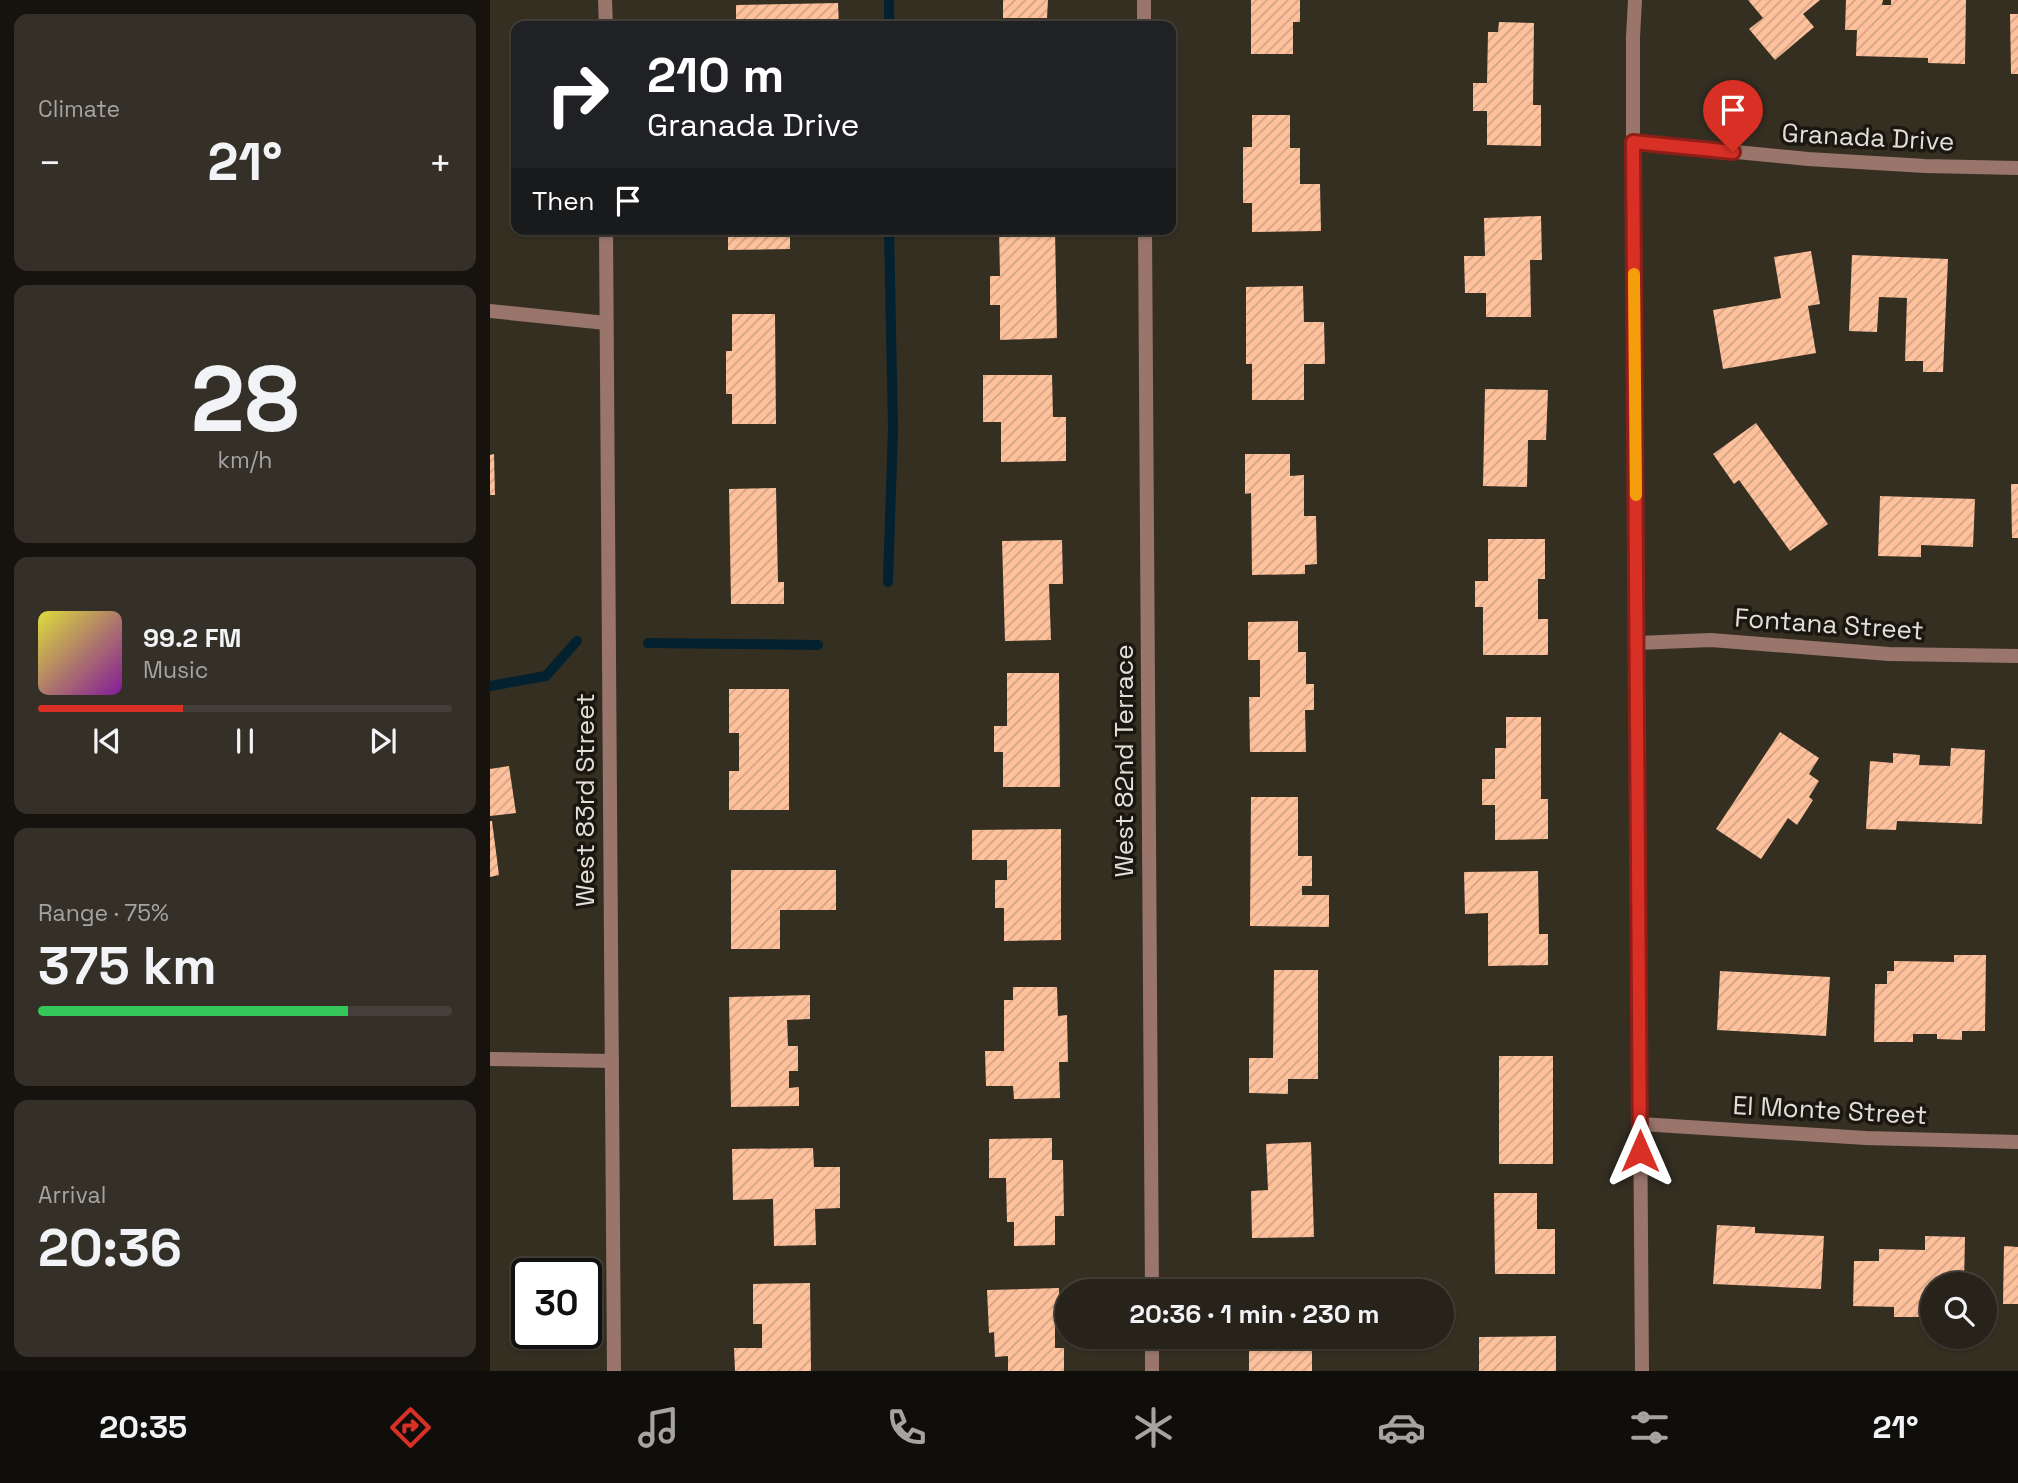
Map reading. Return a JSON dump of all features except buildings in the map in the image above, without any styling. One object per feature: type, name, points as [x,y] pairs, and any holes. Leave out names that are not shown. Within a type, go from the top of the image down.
[{"type":"street","points":[[605,0],[606,21]]},
{"type":"street","points":[[1144,0],[1144,21]]},
{"type":"street","points":[[1635,0],[1633,142],[1642,1371]]},
{"type":"street","name":"Granada Drive","points":[[1633,142],[1815,160],[2018,168]]},
{"type":"street","name":"West 83rd Street","points":[[606,235],[614,1371]]},
{"type":"street","name":"West 82nd Terrace","points":[[1145,235],[1152,1279]]},
{"type":"street","points":[[490,311],[606,323]]},
{"type":"street","name":"Fontana Street","points":[[1637,643],[1711,640],[1889,654],[2018,656]]},
{"type":"street","points":[[490,1059],[611,1061]]},
{"type":"street","name":"El Monte Street","points":[[1640,1124],[1866,1138],[2018,1142]]},
{"type":"street","points":[[1152,1349],[1152,1371]]},
{"type":"waterway","points":[[889,0],[889,21]]},
{"type":"waterway","points":[[888,582],[893,429],[889,235]]},
{"type":"waterway","points":[[490,686],[546,676],[577,641]]},
{"type":"waterway","points":[[648,643],[818,645]]},
{"type":"slow traffic","points":[[1634,274],[1636,495]]},
{"type":"route","points":[[1640,1151],[1633,142],[1733,152]]}]
